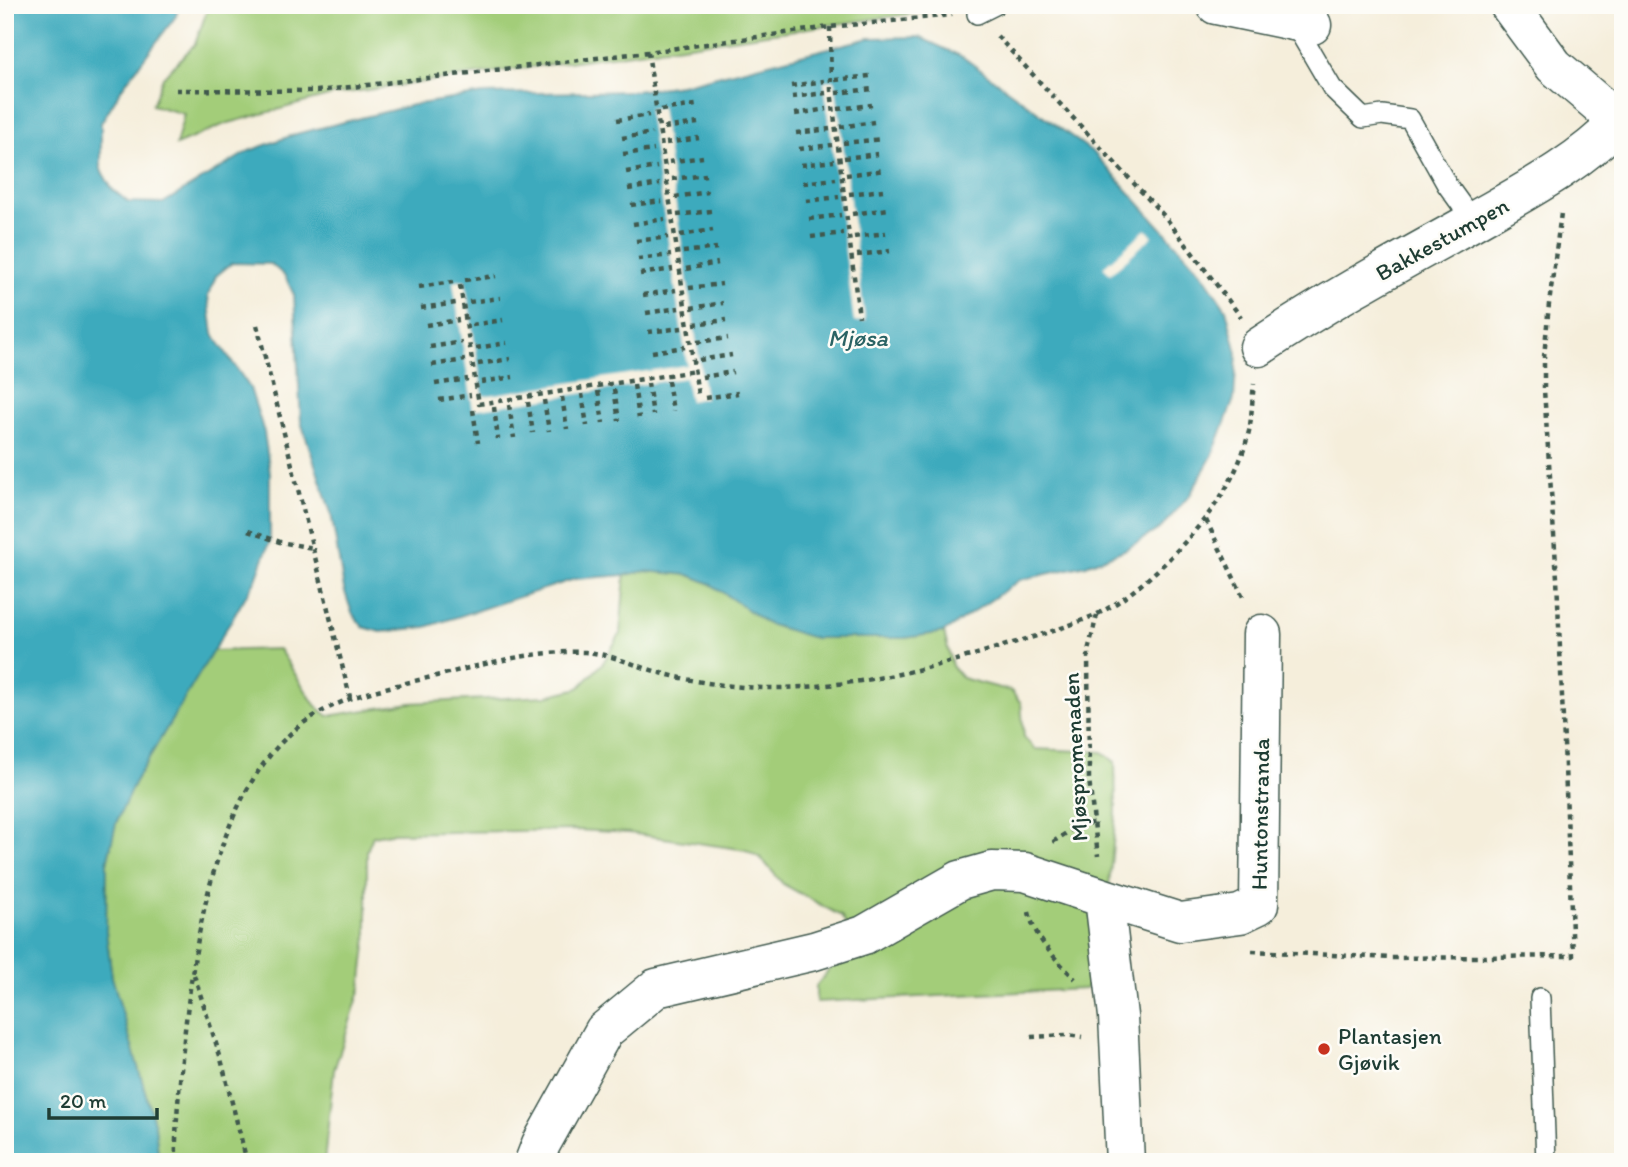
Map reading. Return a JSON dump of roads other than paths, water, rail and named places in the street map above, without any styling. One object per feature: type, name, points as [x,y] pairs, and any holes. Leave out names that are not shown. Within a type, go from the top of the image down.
[{"type":"street","points":[[1216,5],[1302,23]]},
{"type":"street","points":[[1509,5],[1554,66],[1621,123]]},
{"type":"street","name":"Bakkestumpen","points":[[1259,347],[1308,314],[1561,171],[1621,123]]},
{"type":"street","name":"Huntonstranda","points":[[1104,898],[1180,922],[1240,914],[1259,905],[1262,634]]},
{"type":"street","points":[[534,1162],[541,1144],[604,1031],[656,988],[814,951],[864,935],[960,880],[992,871],[1025,872],[1104,898],[1118,1016],[1125,1162]]},
{"type":"lane","points":[[1302,23],[1332,88],[1363,118],[1382,116],[1410,119],[1447,185],[1473,221]]},
{"type":"lane","points":[[1541,998],[1546,1162]]},
{"type":"water","name":"Mjøsa","points":[[5,5],[179,5],[176,16],[124,85],[101,123],[101,170],[112,189],[128,202],[163,203],[249,151],[296,134],[413,105],[483,94],[635,91],[681,85],[869,38],[919,37],[963,57],[1094,153],[1202,273],[1226,309],[1237,353],[1234,399],[1212,456],[1190,495],[1161,528],[1124,550],[1086,565],[1020,580],[944,632],[905,638],[814,638],[768,624],[709,583],[689,575],[645,571],[575,579],[426,627],[381,632],[363,627],[352,613],[344,589],[331,513],[301,422],[294,295],[285,276],[271,264],[232,263],[216,276],[208,296],[213,334],[250,388],[264,432],[270,473],[270,541],[256,579],[134,783],[116,823],[107,863],[106,932],[112,977],[155,1126],[159,1162],[5,1162]]},
{"type":"place","name":"Plantasjen Gjøvik","points":[[1324,1049]]}]
